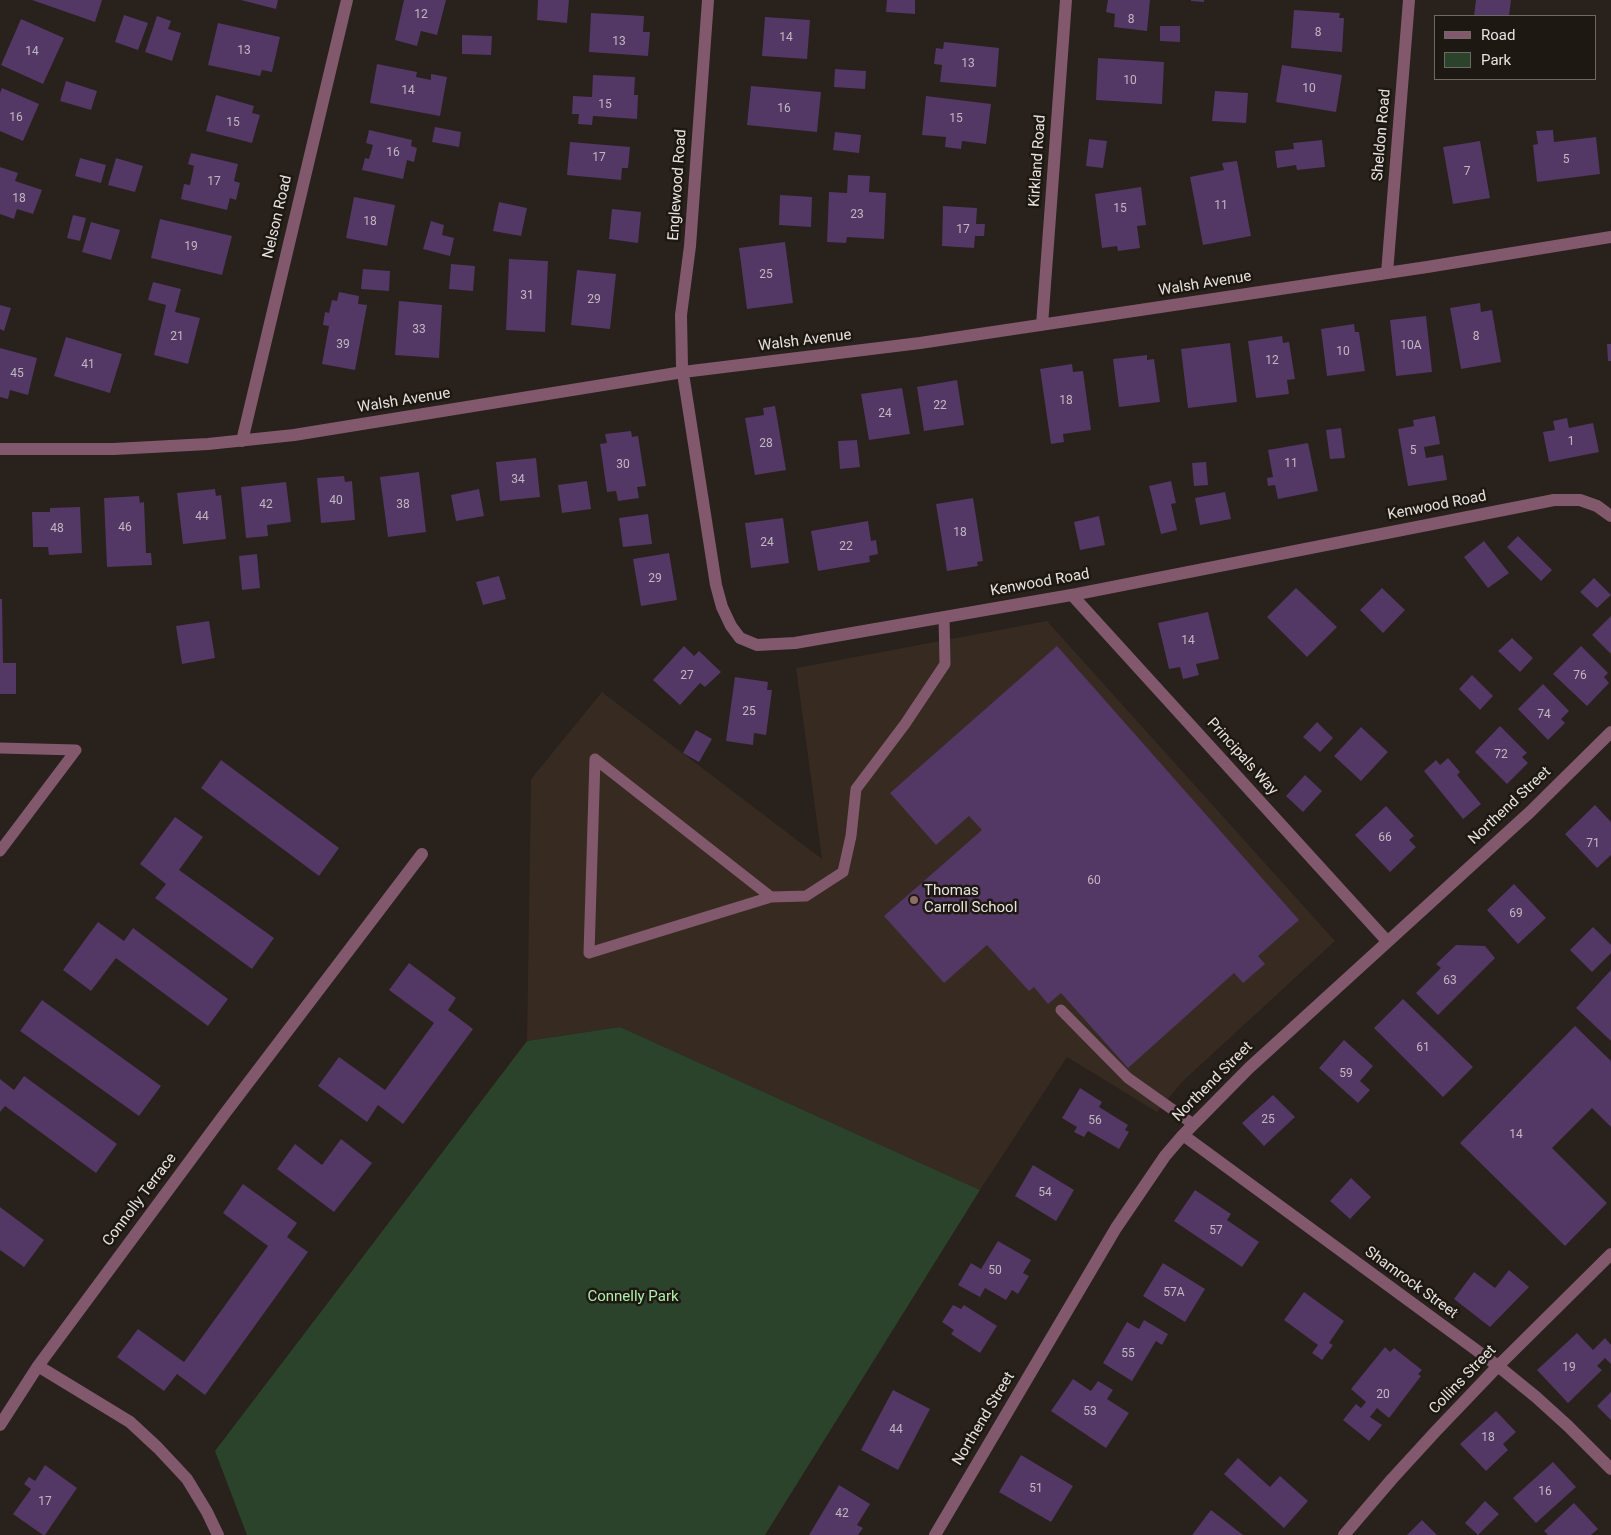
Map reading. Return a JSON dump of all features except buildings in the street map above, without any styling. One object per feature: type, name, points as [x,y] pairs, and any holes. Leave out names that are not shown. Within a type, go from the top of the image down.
[{"type":"street","name":"Nelson Road","points":[[242,441],[346,0]]},
{"type":"street","name":"Englewood Road","points":[[683,372],[681,315],[690,246],[708,0]]},
{"type":"street","name":"Kirkland Road","points":[[1042,325],[1066,0]]},
{"type":"street","name":"Sheldon Road","points":[[1387,273],[1409,0]]},
{"type":"street","name":"Walsh Avenue","points":[[0,449],[114,449],[242,441],[367,424],[683,372],[920,343],[1387,273],[1611,237]]},
{"type":"street","name":"Kenwood Road","points":[[683,372],[716,585],[722,607],[731,626],[740,638],[757,645],[794,643],[1072,595],[1554,500],[1580,500],[1597,506],[1611,516]]},
{"type":"street","name":"Principals Way","points":[[1072,595],[1388,941]]},
{"type":"street","name":"Northend Street","points":[[935,1535],[1101,1253],[1165,1156],[1193,1124],[1249,1068],[1530,812],[1611,732]]},
{"type":"street","name":"Connolly Terrace","points":[[0,1425],[38,1366],[232,1104],[422,854]]},
{"type":"street","name":"Shamrock Street","points":[[1183,1135],[1498,1366],[1536,1396],[1611,1469]]},
{"type":"street","name":"Collins Street","points":[[1344,1535],[1398,1472],[1498,1366],[1611,1254]]},
{"type":"street","points":[[38,1366],[130,1422],[158,1448],[186,1479],[208,1512],[218,1535]]},
{"type":"lane","points":[[771,897],[595,759],[589,953],[771,897],[806,896],[843,872],[851,836],[856,789],[905,724],[945,664],[944,617]]},
{"type":"lane","points":[[0,748],[76,750],[0,851]]},
{"type":"lane","points":[[1061,1010],[1128,1078],[1193,1124]]},
{"type":"shaded area","name":"Thomas Carroll School","points":[[1047,621],[1335,941],[1182,1082],[1157,1112],[1067,1057],[980,1190],[620,1027],[527,1041],[531,779],[602,692],[822,859],[796,668]]},
{"type":"green space","name":"Connelly Park","points":[[620,1027],[980,1190],[765,1535],[247,1535],[215,1451],[527,1041]]},
{"type":"place","name":"Thomas Carroll School","points":[[914,900]]}]
